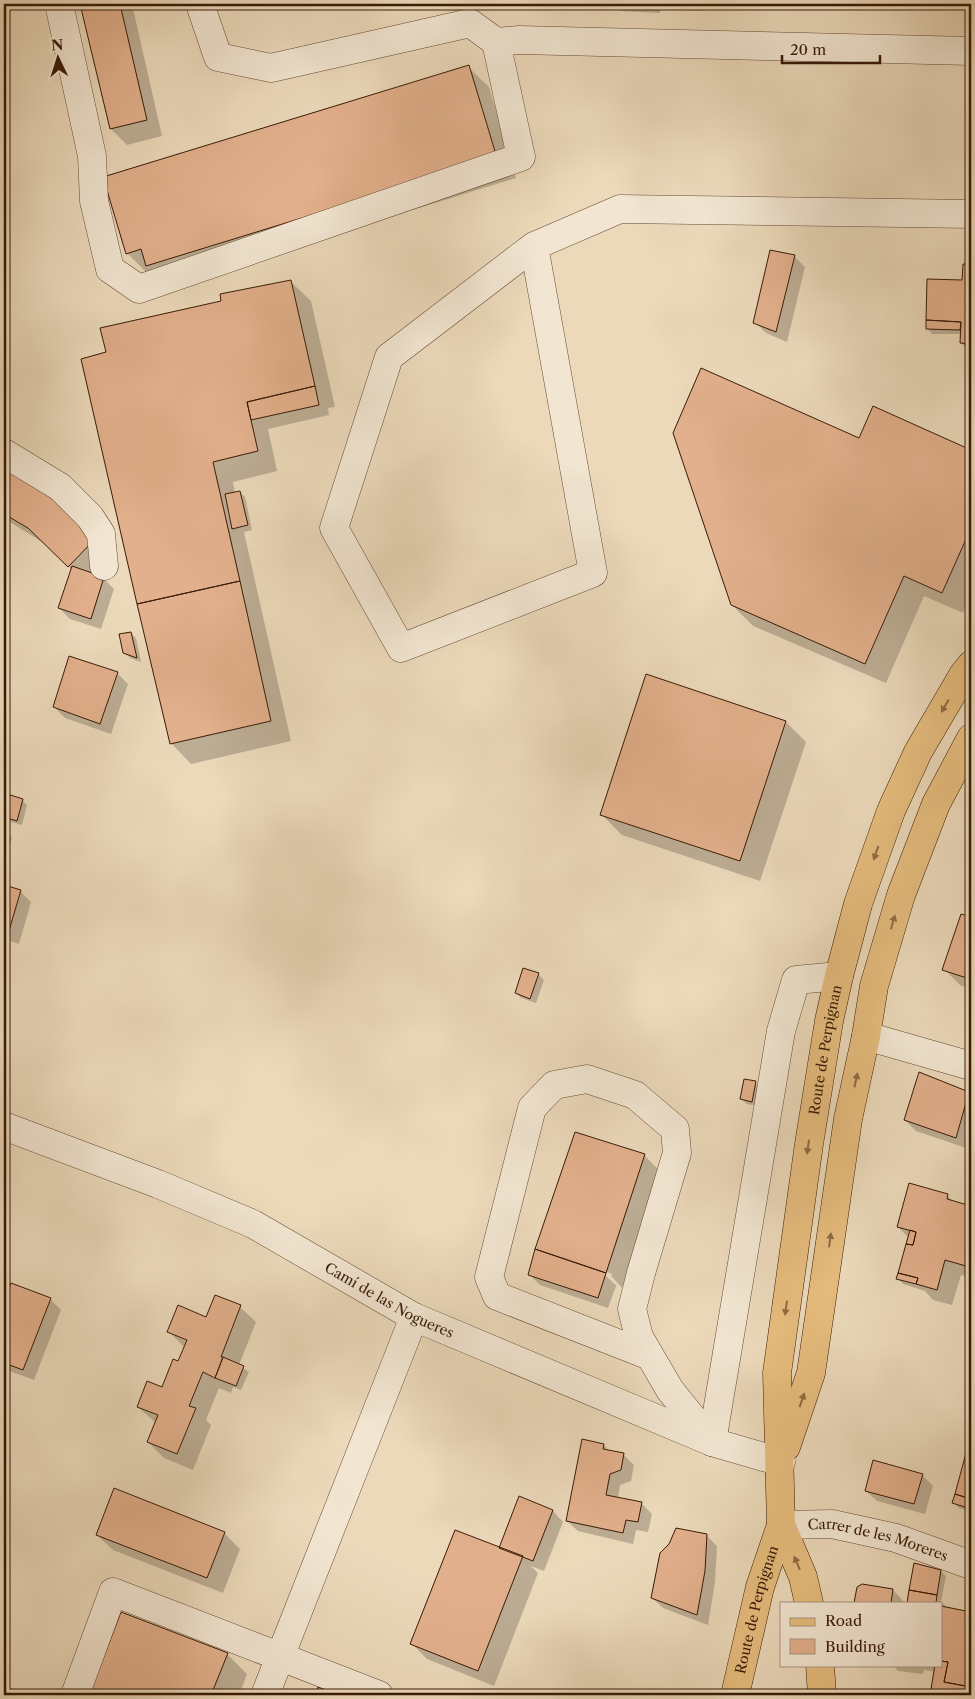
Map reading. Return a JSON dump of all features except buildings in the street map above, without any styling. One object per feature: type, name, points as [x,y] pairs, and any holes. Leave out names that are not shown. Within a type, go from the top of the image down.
[{"type":"main road","name":"Route de Perpignan","points":[[735,1695],[760,1586],[781,1525],[781,1462],[777,1373],[809,1144],[839,976],[858,904],[891,811],[918,752],[963,675],[971,665]]},
{"type":"main road","name":"Route de Perpignan","points":[[781,1462],[811,1373],[848,1118],[866,1036],[874,986],[901,894],[936,804],[971,738]]},
{"type":"main road","name":"Route de Perpignan","points":[[781,1525],[803,1577],[809,1602]]},
{"type":"main road","points":[[820,1666],[822,1695]]},
{"type":"street","points":[[59,4],[92,156],[94,201],[110,269],[139,289],[520,157],[496,42]]},
{"type":"street","points":[[202,4],[201,7],[218,57],[271,68],[470,23],[496,42],[538,40],[971,51]]},
{"type":"street","points":[[534,246],[593,573],[401,648],[334,528],[389,357],[534,246],[620,209],[971,214]]},
{"type":"street","points":[[4,453],[60,487],[90,517],[101,534],[104,566]]},
{"type":"street","points":[[712,1442],[781,1030],[796,980],[839,976]]},
{"type":"street","points":[[866,1036],[971,1066]]},
{"type":"street","points":[[650,1356],[497,1296],[489,1277],[532,1108],[554,1085],[587,1079],[635,1095],[675,1129],[677,1153],[632,1309],[639,1337],[670,1390],[712,1442]]},
{"type":"street","name":"Camí de las Nogueres","points":[[4,1126],[158,1184],[253,1224],[414,1317],[712,1442],[781,1462]]},
{"type":"street","points":[[265,1695],[414,1317]]},
{"type":"street","name":"Carrer de les Moreres","points":[[781,1525],[832,1524],[842,1526],[896,1538],[971,1565]]},
{"type":"street","points":[[75,1695],[113,1592],[379,1695]]}]
